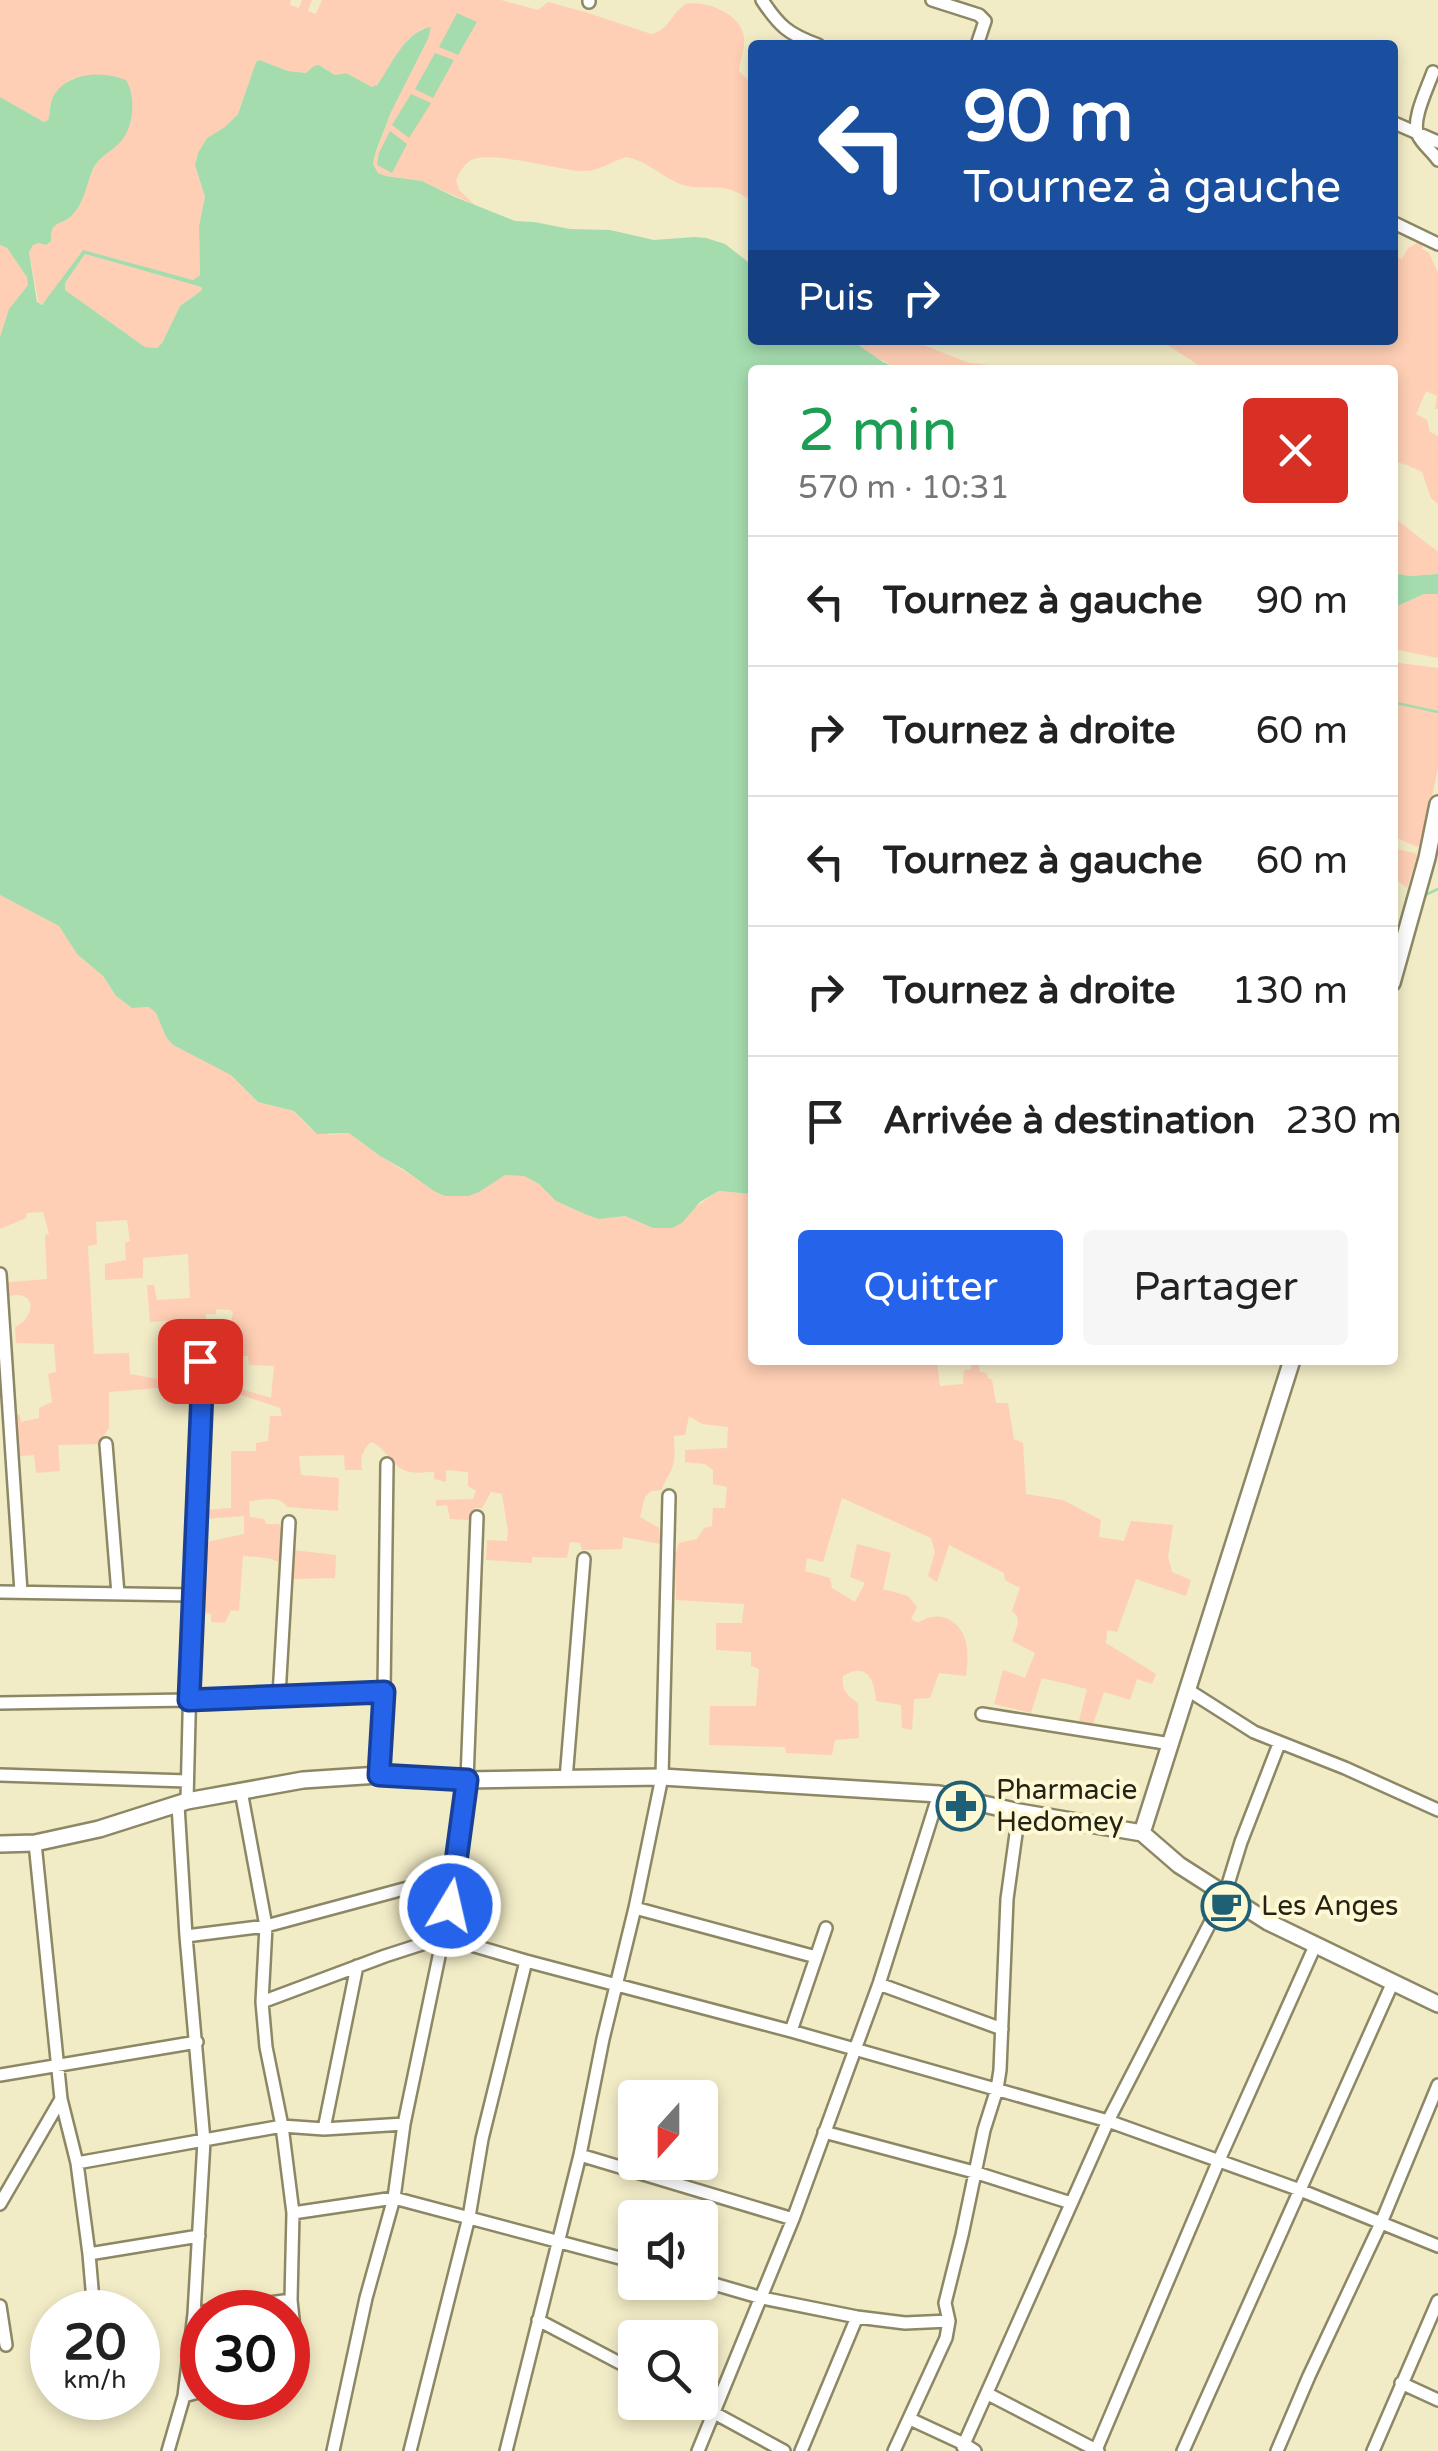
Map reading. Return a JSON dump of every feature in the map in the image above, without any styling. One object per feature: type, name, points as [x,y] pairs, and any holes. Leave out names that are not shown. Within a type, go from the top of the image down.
[{"type":"street","points":[[762,0],[777,23],[807,40]]},
{"type":"street","points":[[932,0],[979,15],[985,21],[979,40]]},
{"type":"street","points":[[1433,72],[1415,122],[1417,132],[1438,160]]},
{"type":"street","points":[[1398,124],[1438,142]]},
{"type":"street","points":[[1398,225],[1438,244]]},
{"type":"street","points":[[1398,962],[1438,804]]},
{"type":"street","points":[[0,1274],[4,1384],[21,1592]]},
{"type":"street","points":[[199,1331],[202,1391],[187,1781],[182,1803],[186,1936],[204,2140],[200,2290]]},
{"type":"street","points":[[1142,1834],[1290,1365]]},
{"type":"street","points":[[106,1444],[118,1594]]},
{"type":"street","points":[[379,1775],[388,1464]]},
{"type":"street","points":[[506,2451],[580,2155],[662,1777],[669,1496]]},
{"type":"street","points":[[333,2451],[366,2298],[394,2198],[404,2124],[456,1875],[467,1780],[478,1517]]},
{"type":"street","points":[[279,1696],[288,1522]]},
{"type":"street","points":[[566,1779],[584,1559]]},
{"type":"street","points":[[0,1592],[192,1596]]},
{"type":"street","points":[[1188,1690],[1254,1732],[1438,1810]]},
{"type":"street","points":[[0,1704],[384,1692]]},
{"type":"street","points":[[982,1714],[1171,1744]]},
{"type":"street","points":[[910,2419],[967,2449],[1108,2121],[1225,1894],[1279,1744]]},
{"type":"street","points":[[0,1775],[187,1781]]},
{"type":"street","points":[[0,1844],[35,1843],[100,1829],[182,1803],[241,1791],[303,1780],[379,1775],[467,1780],[662,1777],[939,1794],[1142,1834],[1179,1865],[1268,1922],[1438,2004]]},
{"type":"street","points":[[241,1791],[266,1926],[262,2002],[293,2213],[292,2290]]},
{"type":"street","points":[[718,2403],[793,2219],[879,1984],[939,1794]]},
{"type":"street","points":[[894,2451],[946,2338],[950,2321],[945,2304],[997,2089],[1007,1898],[1020,1812]]},
{"type":"street","points":[[35,1843],[61,2099],[76,2163],[92,2290]]},
{"type":"street","points":[[186,1936],[266,1926],[456,1875]]},
{"type":"street","points":[[635,1908],[816,1957]]},
{"type":"street","points":[[792,2031],[826,1928]]},
{"type":"street","points":[[262,2002],[444,1937],[1108,2121],[1300,2190],[1438,2246]]},
{"type":"street","points":[[988,2394],[1097,2450],[1219,2160],[1316,1946]]},
{"type":"street","points":[[410,2451],[470,2217],[482,2139],[526,1962]]},
{"type":"street","points":[[324,2128],[357,1966]]},
{"type":"street","points":[[1183,2451],[1393,1982]]},
{"type":"street","points":[[879,1984],[1002,2029]]},
{"type":"street","points":[[0,2075],[197,2042]]},
{"type":"street","points":[[1277,2451],[1381,2223],[1438,2085]]},
{"type":"street","points":[[0,2204],[61,2099]]},
{"type":"street","points":[[76,2163],[282,2126],[404,2124]]},
{"type":"street","points":[[824,2132],[1071,2203]]},
{"type":"street","points":[[580,2155],[793,2219]]},
{"type":"street","points":[[293,2213],[394,2198],[618,2257]]},
{"type":"street","points":[[89,2254],[199,2236]]},
{"type":"street","points":[[718,2285],[857,2317],[906,2323],[950,2321]]},
{"type":"street","points":[[1373,2451],[1438,2302]]},
{"type":"street","points":[[0,2306],[6,2345]]},
{"type":"street","points":[[802,2451],[857,2317]]},
{"type":"street","points":[[538,2320],[618,2362]]},
{"type":"street","points":[[1401,2384],[1438,2400]]},
{"type":"street","points":[[168,2451],[180,2410]]},
{"type":"street","points":[[718,2415],[784,2451]]},
{"type":"street","points":[[698,2451],[711,2420]]},
{"type":"shaded area","points":[[0,0],[291,0],[290,5],[299,8],[302,0],[312,0],[308,11],[316,14],[322,0],[501,0],[538,10],[548,2],[651,34],[662,29],[686,4],[694,3],[728,14],[740,26],[744,38],[739,71],[748,80],[748,199],[718,187],[683,185],[626,157],[587,171],[479,158],[465,165],[456,180],[459,190],[475,205],[422,181],[378,173],[373,164],[390,114],[428,39],[423,28],[409,39],[372,87],[346,73],[335,75],[323,67],[306,73],[256,62],[238,114],[207,138],[198,153],[195,165],[205,197],[199,226],[200,275],[194,280],[81,252],[46,302],[39,305],[29,252],[75,211],[95,166],[123,137],[130,114],[73,78],[53,97],[49,118],[44,122],[0,97]]},
{"type":"shaded area","points":[[457,13],[477,22],[458,55],[439,47]]},
{"type":"shaded area","points":[[431,27],[378,145],[373,164],[378,173],[422,181],[515,221],[610,230],[654,240],[706,238],[725,244],[748,262],[748,345],[858,345],[890,365],[748,365],[748,1194],[719,1191],[700,1202],[682,1223],[672,1228],[653,1228],[625,1216],[599,1219],[587,1215],[556,1201],[524,1176],[505,1175],[468,1196],[445,1196],[349,1133],[317,1134],[294,1111],[258,1102],[231,1075],[173,1045],[156,1013],[149,1007],[132,1008],[116,996],[103,976],[77,954],[59,926],[0,895],[0,337],[9,309],[28,285],[27,277],[7,248],[0,245],[0,97],[44,122],[59,89],[76,78],[96,74],[117,77],[126,80],[131,94],[131,120],[125,135],[96,164],[77,209],[55,226],[51,241],[33,245],[29,252],[37,302],[42,305],[83,250],[193,280],[200,275],[199,226],[205,197],[195,165],[198,153],[207,138],[238,114],[256,62],[306,73],[319,65],[335,75],[346,73],[372,87],[414,35]],"holes":[[[85,254],[202,288],[180,306],[157,348],[145,347],[65,290],[65,283]]]},
{"type":"shaded area","points":[[435,53],[454,60],[433,98],[415,89]]},
{"type":"shaded area","points":[[411,94],[431,103],[409,138],[392,125]]},
{"type":"shaded area","points":[[390,131],[407,144],[392,173],[377,165]]},
{"type":"shaded area","points":[[1423,244],[1422,249],[1429,253],[1438,273],[1438,409],[1437,396],[1426,391],[1416,414],[1427,420],[1430,432],[1438,436],[1438,504],[1431,498],[1422,472],[1398,462],[1398,365],[1198,365],[1168,345],[1398,345],[1398,258],[1402,259],[1408,248]]},
{"type":"shaded area","points":[[0,245],[7,248],[28,277],[28,285],[9,309],[0,337]]},
{"type":"shaded area","points":[[85,254],[202,288],[180,306],[162,343],[157,348],[145,347],[65,290],[65,283]]},
{"type":"shaded area","points":[[858,345],[924,345],[969,363],[993,365],[892,365]]},
{"type":"shaded area","points":[[1398,521],[1438,552],[1438,574],[1398,574]]},
{"type":"shaded area","points":[[1398,574],[1438,574],[1438,594],[1424,594],[1398,606]]},
{"type":"shaded area","points":[[1424,594],[1438,594],[1438,658],[1398,650],[1398,606]]},
{"type":"shaded area","points":[[1398,663],[1438,668],[1438,767],[1422,845],[1417,847],[1398,838]]},
{"type":"shaded area","points":[[1398,849],[1417,856],[1407,888],[1398,881]]},
{"type":"shaded area","points":[[0,895],[59,926],[77,954],[103,976],[116,996],[132,1008],[150,1007],[156,1013],[173,1045],[232,1075],[258,1102],[294,1111],[309,1127],[330,1135],[349,1133],[445,1196],[492,1183],[504,1175],[524,1176],[557,1201],[587,1215],[599,1219],[625,1216],[653,1228],[719,1191],[748,1194],[748,1365],[937,1365],[940,1386],[963,1384],[964,1370],[979,1365],[980,1372],[987,1373],[992,1380],[996,1403],[1008,1403],[1014,1439],[1023,1443],[1026,1494],[1063,1500],[1101,1520],[1099,1537],[1124,1541],[1131,1521],[1173,1525],[1168,1557],[1172,1572],[1191,1580],[1186,1596],[1136,1579],[1117,1632],[1107,1630],[1106,1643],[1156,1674],[1152,1684],[1137,1679],[1130,1700],[1104,1692],[1093,1724],[1079,1721],[1087,1689],[1042,1678],[1031,1713],[994,1704],[1003,1670],[1025,1678],[1035,1653],[1012,1641],[1018,1624],[1012,1611],[1020,1588],[1005,1580],[1004,1573],[949,1545],[937,1582],[928,1576],[935,1552],[931,1538],[842,1498],[823,1562],[807,1558],[805,1571],[830,1578],[832,1588],[855,1602],[865,1583],[850,1577],[857,1544],[891,1553],[883,1589],[908,1596],[917,1607],[911,1619],[918,1623],[943,1617],[957,1625],[967,1649],[966,1676],[939,1673],[930,1698],[914,1699],[912,1730],[902,1728],[901,1705],[876,1701],[868,1675],[858,1671],[843,1676],[846,1692],[858,1703],[859,1738],[835,1740],[832,1755],[786,1753],[785,1747],[709,1745],[710,1706],[756,1706],[759,1669],[751,1666],[751,1652],[716,1650],[716,1623],[742,1623],[744,1604],[676,1600],[675,1555],[679,1543],[697,1539],[704,1528],[712,1526],[713,1508],[725,1508],[727,1487],[713,1484],[713,1470],[705,1464],[685,1462],[685,1450],[727,1448],[728,1427],[702,1424],[689,1416],[685,1435],[674,1436],[673,1464],[662,1490],[651,1491],[645,1497],[640,1517],[659,1528],[661,1544],[623,1537],[622,1549],[582,1550],[580,1543],[570,1542],[567,1558],[532,1557],[532,1563],[486,1560],[487,1540],[507,1541],[502,1494],[491,1492],[482,1508],[475,1508],[471,1520],[450,1519],[447,1505],[436,1506],[436,1500],[473,1499],[476,1491],[468,1486],[468,1472],[446,1470],[446,1482],[434,1479],[434,1472],[406,1471],[371,1442],[362,1454],[362,1470],[345,1470],[344,1455],[299,1456],[301,1475],[339,1478],[338,1511],[287,1507],[280,1501],[265,1499],[249,1501],[250,1517],[264,1519],[266,1524],[279,1524],[284,1549],[336,1555],[335,1578],[293,1579],[279,1562],[243,1556],[239,1611],[231,1610],[225,1623],[211,1622],[211,1614],[196,1611],[201,1547],[244,1534],[244,1516],[205,1519],[205,1510],[231,1508],[231,1451],[256,1451],[256,1443],[268,1441],[270,1416],[282,1416],[280,1408],[235,1393],[235,1387],[271,1398],[274,1366],[249,1365],[248,1356],[229,1356],[227,1344],[211,1344],[210,1336],[224,1334],[223,1326],[231,1323],[230,1310],[216,1309],[216,1314],[206,1314],[206,1319],[150,1322],[147,1285],[154,1285],[157,1300],[190,1298],[188,1254],[143,1258],[143,1278],[105,1280],[105,1264],[126,1260],[125,1243],[130,1241],[127,1220],[96,1222],[97,1244],[88,1246],[94,1354],[129,1353],[130,1374],[157,1379],[158,1388],[109,1392],[109,1427],[99,1444],[58,1445],[60,1471],[36,1473],[34,1455],[8,1457],[2,1395],[11,1394],[13,1414],[20,1415],[21,1422],[39,1418],[39,1408],[52,1402],[48,1374],[56,1372],[54,1344],[16,1343],[15,1327],[29,1314],[29,1300],[17,1295],[0,1300],[0,1283],[47,1279],[45,1235],[49,1234],[43,1212],[27,1213],[26,1218],[0,1229]]},
{"type":"waterway","points":[[1398,703],[1438,712]]},
{"type":"waterway","points":[[1423,896],[1438,889]]},
{"type":"place","name":"Pharmacie Hedomey","points":[[961,1806]]},
{"type":"place","name":"Les Anges","points":[[1226,1906]]},
{"type":"route","points":[[200,1361],[189,1700],[384,1692],[379,1775],[467,1780],[450,1906]]}]
